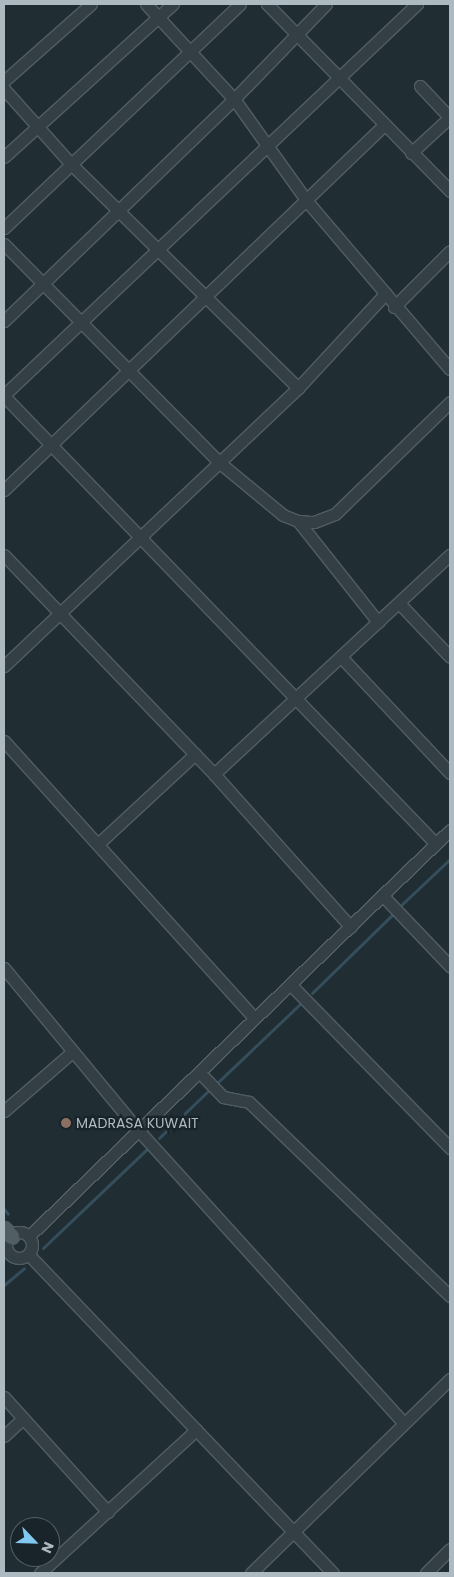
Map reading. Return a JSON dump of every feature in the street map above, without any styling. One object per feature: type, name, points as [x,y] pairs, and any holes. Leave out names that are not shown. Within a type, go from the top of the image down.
[{"type":"street","points":[[4,81],[91,4]]},
{"type":"street","points":[[146,4],[234,100],[306,200],[386,293],[394,307],[450,369]]},
{"type":"street","points":[[4,157],[173,4]]},
{"type":"street","points":[[4,228],[240,4]]},
{"type":"street","points":[[267,4],[450,191]]},
{"type":"street","points":[[4,321],[234,100],[326,4]]},
{"type":"street","points":[[417,4],[4,396],[294,701],[435,843]]},
{"type":"street","points":[[411,153],[450,118],[420,86]]},
{"type":"street","points":[[4,89],[71,164],[120,209],[298,388]]},
{"type":"street","points":[[4,490],[131,370],[384,124]]},
{"type":"street","points":[[4,244],[81,324],[131,370],[220,464],[283,515],[298,521],[314,522],[335,514],[450,402]]},
{"type":"street","points":[[394,307],[450,251]]},
{"type":"street","points":[[4,666],[220,464],[298,388],[386,293]]},
{"type":"street","points":[[298,521],[378,622]]},
{"type":"street","points":[[4,555],[214,774],[351,927]]},
{"type":"street","points":[[214,774],[342,658],[450,555]]},
{"type":"street","points":[[399,603],[450,657]]},
{"type":"street","points":[[342,658],[450,773]]},
{"type":"street","points":[[4,741],[99,843],[254,1018]]},
{"type":"street","points":[[99,843],[194,754]]},
{"type":"street","points":[[333,1573],[29,1255],[29,1236],[450,830]]},
{"type":"street","points":[[383,896],[450,966]]},
{"type":"street","points":[[4,968],[139,1131],[403,1422]]},
{"type":"street","points":[[291,985],[450,1148]]},
{"type":"street","points":[[4,1111],[72,1052]]},
{"type":"street","points":[[200,1073],[224,1097],[249,1102],[450,1296]]},
{"type":"street","points":[[29,1236],[20,1232],[7,1232],[6,1245],[7,1257],[19,1259],[29,1255]]},
{"type":"street","points":[[250,1573],[294,1532],[403,1422],[450,1379]]},
{"type":"street","points":[[4,1397],[108,1512]]},
{"type":"street","points":[[4,1436],[23,1418]]},
{"type":"street","points":[[40,1573],[196,1430]]},
{"type":"street","points":[[426,1573],[450,1549]]},
{"type":"waterway","points":[[399,907],[450,859]]},
{"type":"waterway","points":[[312,993],[393,914]]},
{"type":"waterway","points":[[217,1083],[301,1003]]},
{"type":"waterway","points":[[159,1138],[209,1090]]},
{"type":"waterway","points":[[43,1248],[149,1147]]},
{"type":"waterway","points":[[4,1209],[8,1214]]},
{"type":"waterway","points":[[4,1285],[24,1268]]},
{"type":"place","name":"MADRASA KUWAIT","points":[[66,1123]]}]
